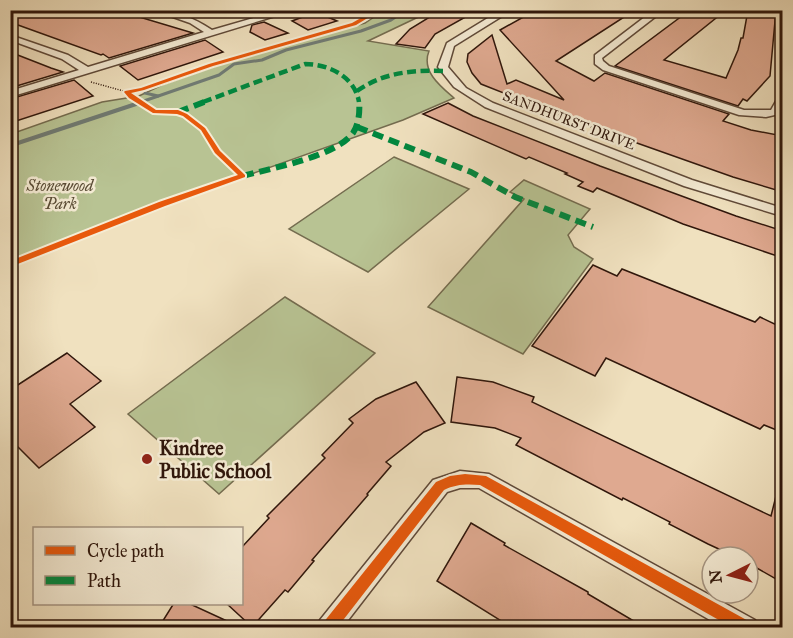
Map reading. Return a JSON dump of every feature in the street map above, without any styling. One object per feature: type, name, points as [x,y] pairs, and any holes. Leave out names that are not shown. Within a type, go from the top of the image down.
[{"type":"street","points":[[157,10],[193,21],[211,33]]},
{"type":"street","points":[[10,94],[291,10]]},
{"type":"street","name":"SANDHURST DRIVE","points":[[508,10],[450,45],[443,67],[451,80],[465,93],[489,105],[688,183],[783,213]]},
{"type":"street","points":[[660,10],[598,57],[598,62],[606,68],[743,113],[774,112],[783,98]]},
{"type":"street","points":[[10,37],[65,57],[86,70]]},
{"type":"street","points":[[328,627],[440,486],[455,479],[467,478],[482,480],[747,627]]},
{"type":"path","points":[[91,82],[130,94]]},
{"type":"green space","name":"Stonewood Park","points":[[383,11],[431,11],[368,41],[429,51],[428,65],[433,78],[454,98],[403,120],[153,209],[11,266],[11,134],[102,102],[139,96],[164,84],[218,65],[365,23]]},
{"type":"green space","points":[[394,157],[469,189],[368,272],[289,229]]},
{"type":"green space","points":[[524,180],[590,209],[568,235],[574,247],[593,259],[523,354],[428,307],[524,199],[510,192]]},
{"type":"green space","points":[[285,297],[375,353],[219,494],[128,414]]},
{"type":"building","points":[[10,10],[116,10],[193,33],[109,58],[18,25],[10,21]]},
{"type":"building","points":[[441,10],[478,10],[435,34],[425,48],[396,44],[410,29]]},
{"type":"building","points":[[536,10],[635,10],[556,61],[594,81],[605,73],[729,114],[723,121],[751,130],[783,136],[783,192],[733,177],[569,119],[481,84],[467,62],[468,54],[492,35],[507,84],[516,80],[564,100],[500,30]]},
{"type":"building","points":[[690,10],[726,10],[664,60],[726,78],[741,38],[743,38],[748,10],[776,10],[770,76],[747,101],[743,99],[738,106],[615,66]]},
{"type":"building","points":[[316,12],[337,21],[308,30],[292,21]]},
{"type":"building","points":[[264,22],[288,33],[265,40],[250,32],[252,25]]},
{"type":"building","points":[[205,40],[223,52],[138,80],[120,66]]},
{"type":"building","points":[[10,52],[51,68],[63,72],[10,88]]},
{"type":"building","points":[[74,80],[93,96],[10,123],[10,99]]},
{"type":"building","points":[[448,103],[473,116],[600,166],[783,231],[783,258],[683,224],[597,188],[593,192],[578,186],[583,182],[565,174],[567,173],[529,157],[526,159],[423,114]]},
{"type":"building","points":[[593,265],[617,276],[622,269],[755,322],[760,317],[783,328],[783,416],[779,431],[764,425],[760,429],[606,358],[595,376],[532,346]]},
{"type":"building","points":[[67,353],[101,381],[70,404],[95,427],[39,468],[10,439],[10,390]]},
{"type":"building","points":[[457,377],[493,382],[534,397],[532,402],[771,516],[777,492],[783,492],[783,583],[760,570],[760,545],[710,545],[669,524],[670,522],[516,445],[521,438],[495,428],[451,422]]},
{"type":"building","points":[[416,382],[445,423],[424,432],[386,462],[391,466],[368,495],[312,560],[314,561],[288,592],[285,590],[252,627],[228,605],[243,605],[243,546],[269,518],[267,516],[325,458],[322,455],[353,423],[349,419],[376,399]]},
{"type":"building","points":[[471,523],[505,543],[504,545],[588,592],[644,627],[511,627],[437,581]]},
{"type":"building","points":[[173,605],[192,605],[240,627],[159,627]]},
{"type":"waterway","points":[[141,102],[219,75],[234,64],[262,60],[286,50],[361,31],[391,20],[406,10]]},
{"type":"waterway","points":[[145,93],[158,96]]},
{"type":"waterway","points":[[10,148],[18,143],[145,101]]},
{"type":"marked path","points":[[178,112],[305,64],[330,68],[351,83],[357,93],[359,109],[356,127],[348,138],[328,150],[243,176]]},
{"type":"marked path","points":[[357,91],[377,79],[399,73],[445,71]]},
{"type":"marked path","points":[[357,127],[471,172],[515,197],[593,227]]},
{"type":"cycle path","points":[[10,264],[162,204],[243,176],[217,152],[203,129],[185,115],[178,112],[155,112],[127,92],[354,24],[379,10]]},
{"type":"cycle path","points":[[328,628],[440,486],[450,481],[465,479],[482,480],[747,628]]},
{"type":"place","name":"Kindree Public School","points":[[147,459]]}]
